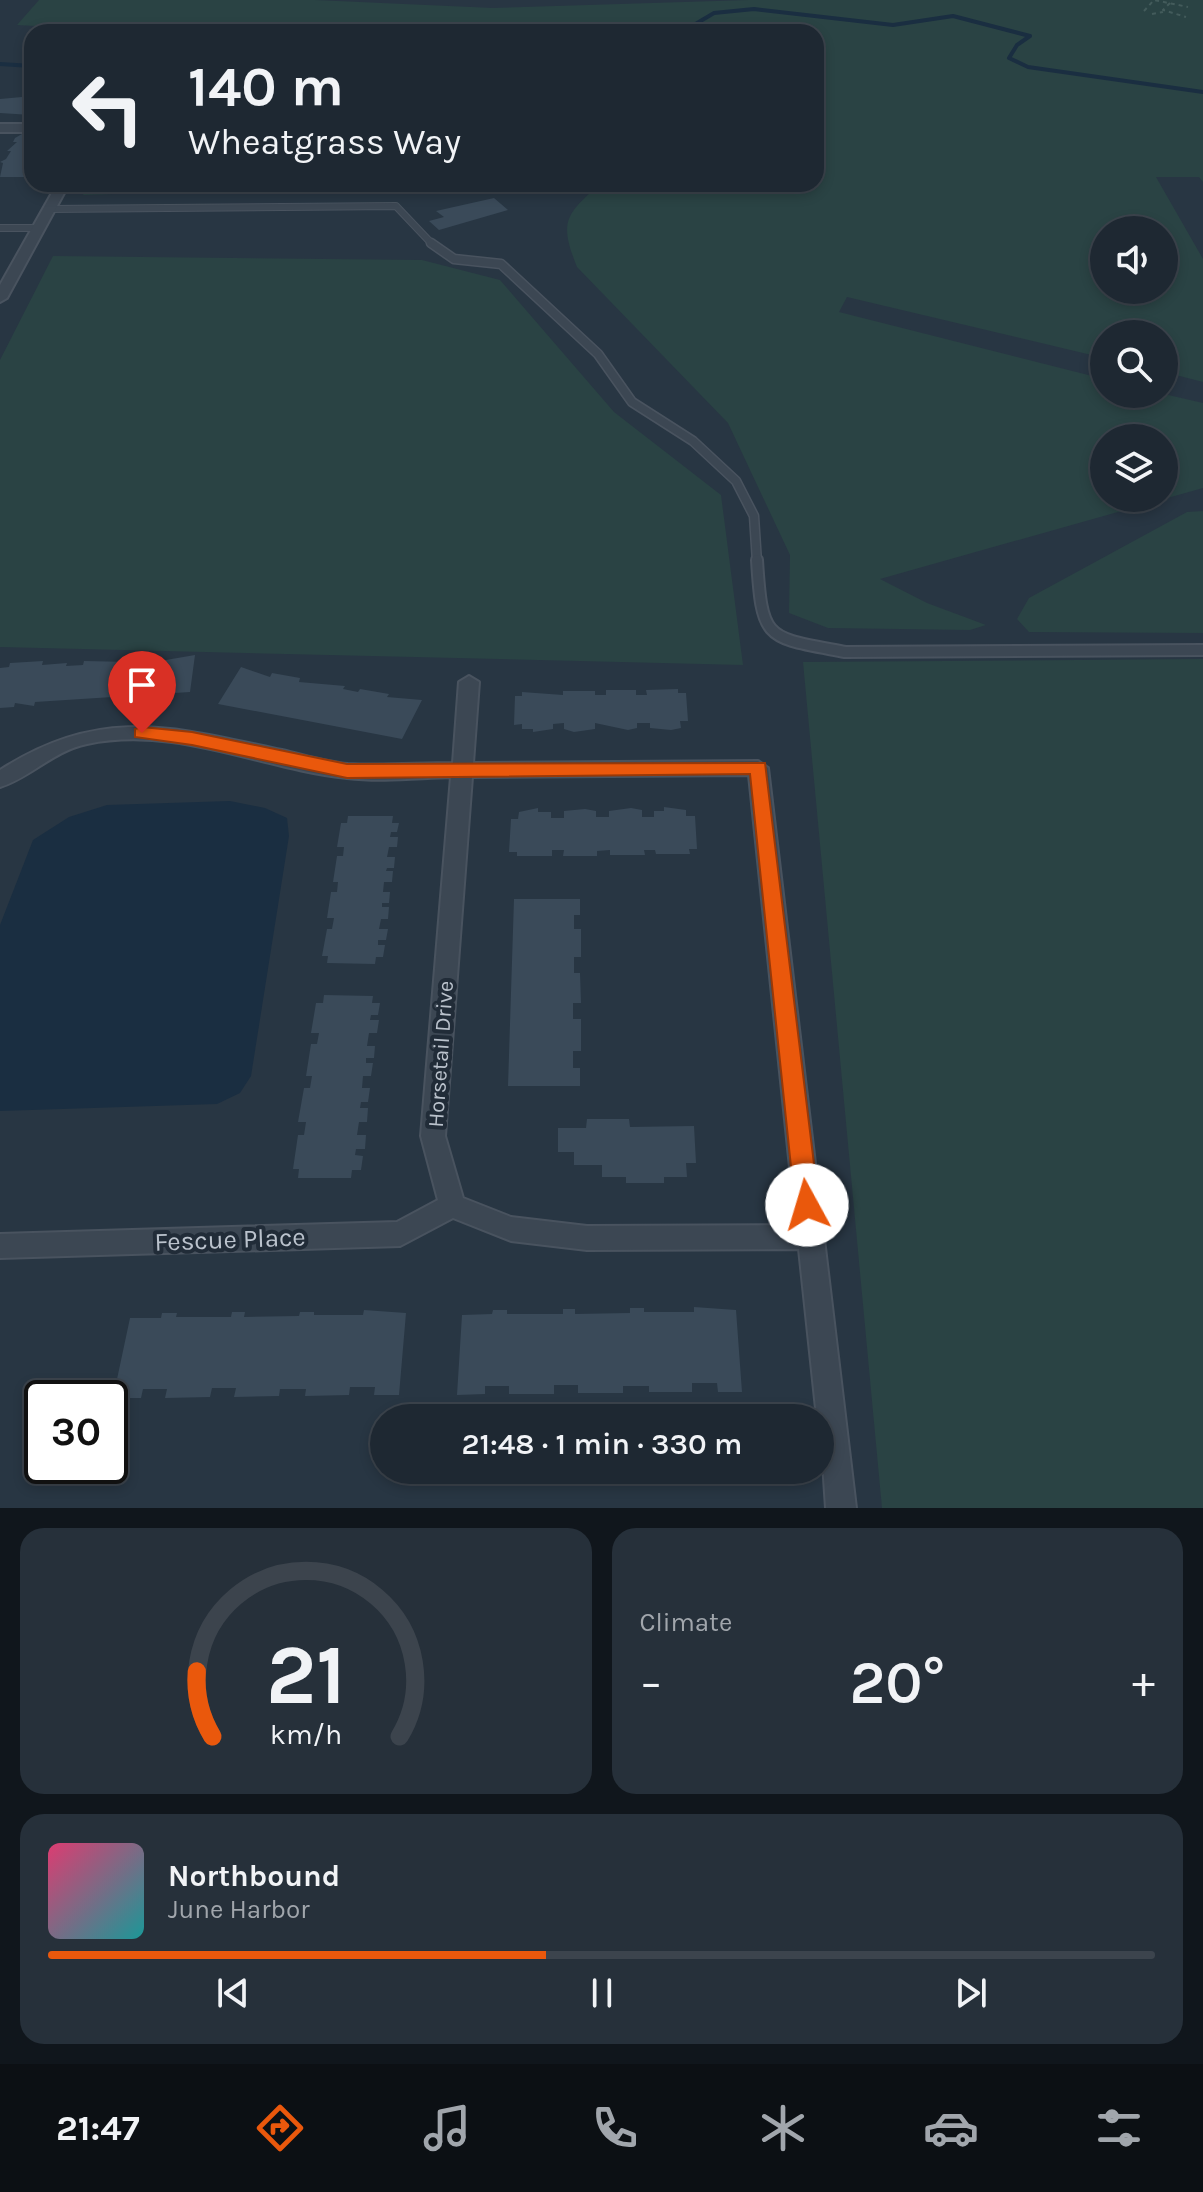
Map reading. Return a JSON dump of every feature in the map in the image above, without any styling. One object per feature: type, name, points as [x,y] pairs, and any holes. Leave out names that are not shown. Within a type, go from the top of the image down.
[{"type":"street","points":[[0,128],[24,128]]},
{"type":"street","points":[[0,298],[6,274],[59,192]]},
{"type":"street","name":"Horsetail Drive","points":[[452,1206],[433,1136],[469,682]]},
{"type":"street","points":[[0,780],[40,754],[85,737],[142,733],[192,738],[347,771],[758,768],[841,1508]]},
{"type":"street","points":[[452,1206],[511,1229],[587,1238],[811,1237]]},
{"type":"street","name":"Fescue Place","points":[[0,1246],[400,1234],[452,1206]]},
{"type":"lane","points":[[49,209],[396,206],[441,253],[454,259],[501,264],[598,354],[613,380],[632,402],[693,441],[736,481],[754,516],[760,614],[771,631],[793,642],[845,652],[876,653],[1203,650]]},
{"type":"lane","points":[[0,228],[38,228]]},
{"type":"path","points":[[1144,11],[1154,0],[1188,7]]},
{"type":"path","points":[[1166,12],[1163,10],[1170,3]]},
{"type":"path","points":[[1152,14],[1166,12],[1186,17]]},
{"type":"green space","points":[[39,0],[315,0],[493,8],[748,0],[1203,0],[1203,182],[1199,177],[1156,177],[1203,259],[1203,382],[1178,376],[1178,320],[1090,320],[1090,355],[847,297],[839,312],[1090,375],[1090,408],[1178,408],[1178,397],[1203,403],[1203,488],[1178,495],[1178,424],[1090,424],[1090,512],[1118,512],[880,579],[927,603],[986,625],[970,630],[828,628],[789,613],[790,555],[728,423],[577,267],[567,229],[573,212],[592,192],[824,192],[824,24],[17,25]]},
{"type":"green space","points":[[85,192],[175,192],[83,195]]},
{"type":"green space","points":[[53,256],[422,260],[500,280],[614,412],[721,495],[743,665],[0,647],[0,360]]},
{"type":"green space","points":[[1203,511],[1203,633],[1029,632],[1017,619],[1029,598],[1187,512]]},
{"type":"green space","points":[[1203,659],[1203,1508],[882,1508],[803,662]]},
{"type":"water","points":[[230,801],[265,808],[287,818],[289,836],[251,1076],[240,1093],[217,1104],[0,1111],[0,925],[33,840],[69,817],[107,805]]},
{"type":"building","points":[[24,97],[24,115],[0,113],[0,99]]},
{"type":"building","points":[[24,134],[24,177],[0,177],[3,163],[0,162],[6,159],[11,151],[7,151],[17,142],[13,142]]},
{"type":"building","points":[[494,198],[508,210],[439,230],[429,221],[444,217],[436,211]]},
{"type":"building","points":[[195,655],[190,692],[35,702],[34,706],[15,703],[14,707],[0,708],[0,668],[9,667],[10,663],[43,661],[42,665],[67,663],[66,666],[83,665],[84,661],[131,662],[132,659],[161,657],[160,661]]},
{"type":"building","points":[[241,667],[270,677],[272,673],[300,678],[299,682],[345,686],[343,689],[422,700],[402,739],[218,704]]},
{"type":"building","points":[[678,689],[678,693],[686,693],[688,721],[680,721],[681,728],[650,728],[650,723],[637,723],[637,728],[628,730],[595,723],[595,729],[574,732],[564,729],[564,723],[553,724],[553,729],[533,732],[533,729],[522,729],[522,724],[514,725],[515,696],[522,696],[522,692],[563,695],[563,691],[595,691],[595,695],[606,695],[606,690],[636,690],[636,695],[647,695],[646,690]]},
{"type":"building","points":[[664,807],[686,810],[686,816],[695,816],[697,849],[689,849],[690,854],[656,854],[655,850],[644,850],[645,855],[610,855],[610,850],[597,851],[597,856],[563,856],[564,850],[552,850],[552,856],[517,856],[517,852],[509,852],[511,819],[518,819],[519,812],[538,808],[538,812],[551,812],[551,818],[564,818],[564,811],[585,809],[596,811],[596,817],[609,817],[609,811],[631,808],[642,810],[642,817],[654,817],[654,811],[664,811]]},
{"type":"building","points":[[348,816],[393,816],[392,823],[399,823],[397,832],[391,832],[390,837],[398,837],[397,847],[389,847],[387,857],[395,857],[394,868],[387,868],[386,871],[393,871],[392,882],[384,882],[383,892],[390,892],[389,903],[382,903],[382,907],[389,907],[388,919],[381,919],[379,929],[388,929],[386,940],[378,940],[378,945],[385,945],[383,957],[376,957],[375,964],[327,963],[328,956],[322,956],[327,929],[332,929],[334,918],[327,918],[331,892],[337,892],[338,882],[333,882],[337,856],[343,856],[344,847],[337,847],[341,823],[347,823]]},
{"type":"building","points":[[514,899],[580,899],[580,915],[574,915],[574,929],[581,929],[581,957],[574,957],[574,973],[580,973],[581,1003],[573,1003],[573,1019],[581,1019],[581,1051],[573,1051],[573,1068],[580,1068],[580,1086],[508,1086]]},
{"type":"building","points":[[324,995],[373,996],[372,1003],[380,1003],[378,1015],[371,1015],[370,1020],[379,1020],[377,1033],[369,1033],[367,1046],[375,1046],[374,1058],[366,1058],[366,1063],[373,1063],[371,1076],[363,1076],[362,1088],[370,1088],[368,1102],[361,1102],[360,1108],[368,1108],[367,1122],[359,1122],[357,1135],[366,1135],[365,1149],[356,1149],[355,1155],[363,1156],[361,1170],[352,1170],[351,1178],[298,1178],[299,1169],[293,1169],[298,1135],[304,1135],[306,1122],[298,1122],[304,1088],[310,1088],[312,1076],[306,1076],[311,1044],[317,1044],[319,1033],[311,1033],[316,1003],[323,1003]]},
{"type":"building","points":[[587,1119],[629,1119],[630,1127],[694,1126],[696,1163],[686,1163],[687,1177],[664,1177],[664,1183],[626,1183],[626,1177],[602,1177],[602,1165],[574,1165],[574,1152],[558,1152],[558,1128],[586,1128]]},
{"type":"building","points":[[694,1307],[736,1310],[742,1392],[718,1392],[717,1383],[692,1383],[692,1392],[649,1392],[649,1386],[623,1386],[623,1393],[578,1393],[578,1385],[554,1385],[554,1394],[509,1394],[509,1386],[485,1386],[485,1394],[457,1395],[462,1315],[492,1314],[493,1310],[507,1310],[507,1314],[563,1314],[563,1309],[575,1309],[575,1314],[630,1313],[630,1308],[644,1308],[644,1312],[694,1312]]},
{"type":"building","points":[[364,1310],[406,1313],[399,1395],[374,1395],[375,1387],[350,1387],[349,1395],[305,1396],[306,1389],[280,1389],[279,1396],[234,1397],[236,1388],[212,1388],[210,1397],[165,1398],[167,1389],[143,1389],[141,1398],[128,1398],[128,1380],[117,1380],[130,1318],[161,1318],[162,1313],[177,1313],[176,1317],[231,1317],[232,1312],[245,1312],[244,1317],[299,1316],[300,1312],[363,1315]]},
{"type":"waterway","points":[[695,24],[714,13],[754,9],[893,25],[953,16],[1030,36],[1017,45],[1009,58],[1028,67],[1203,92]]},
{"type":"waterway","points":[[0,64],[24,66]]},
{"type":"route","points":[[142,733],[192,738],[347,771],[758,768],[807,1205]]}]
